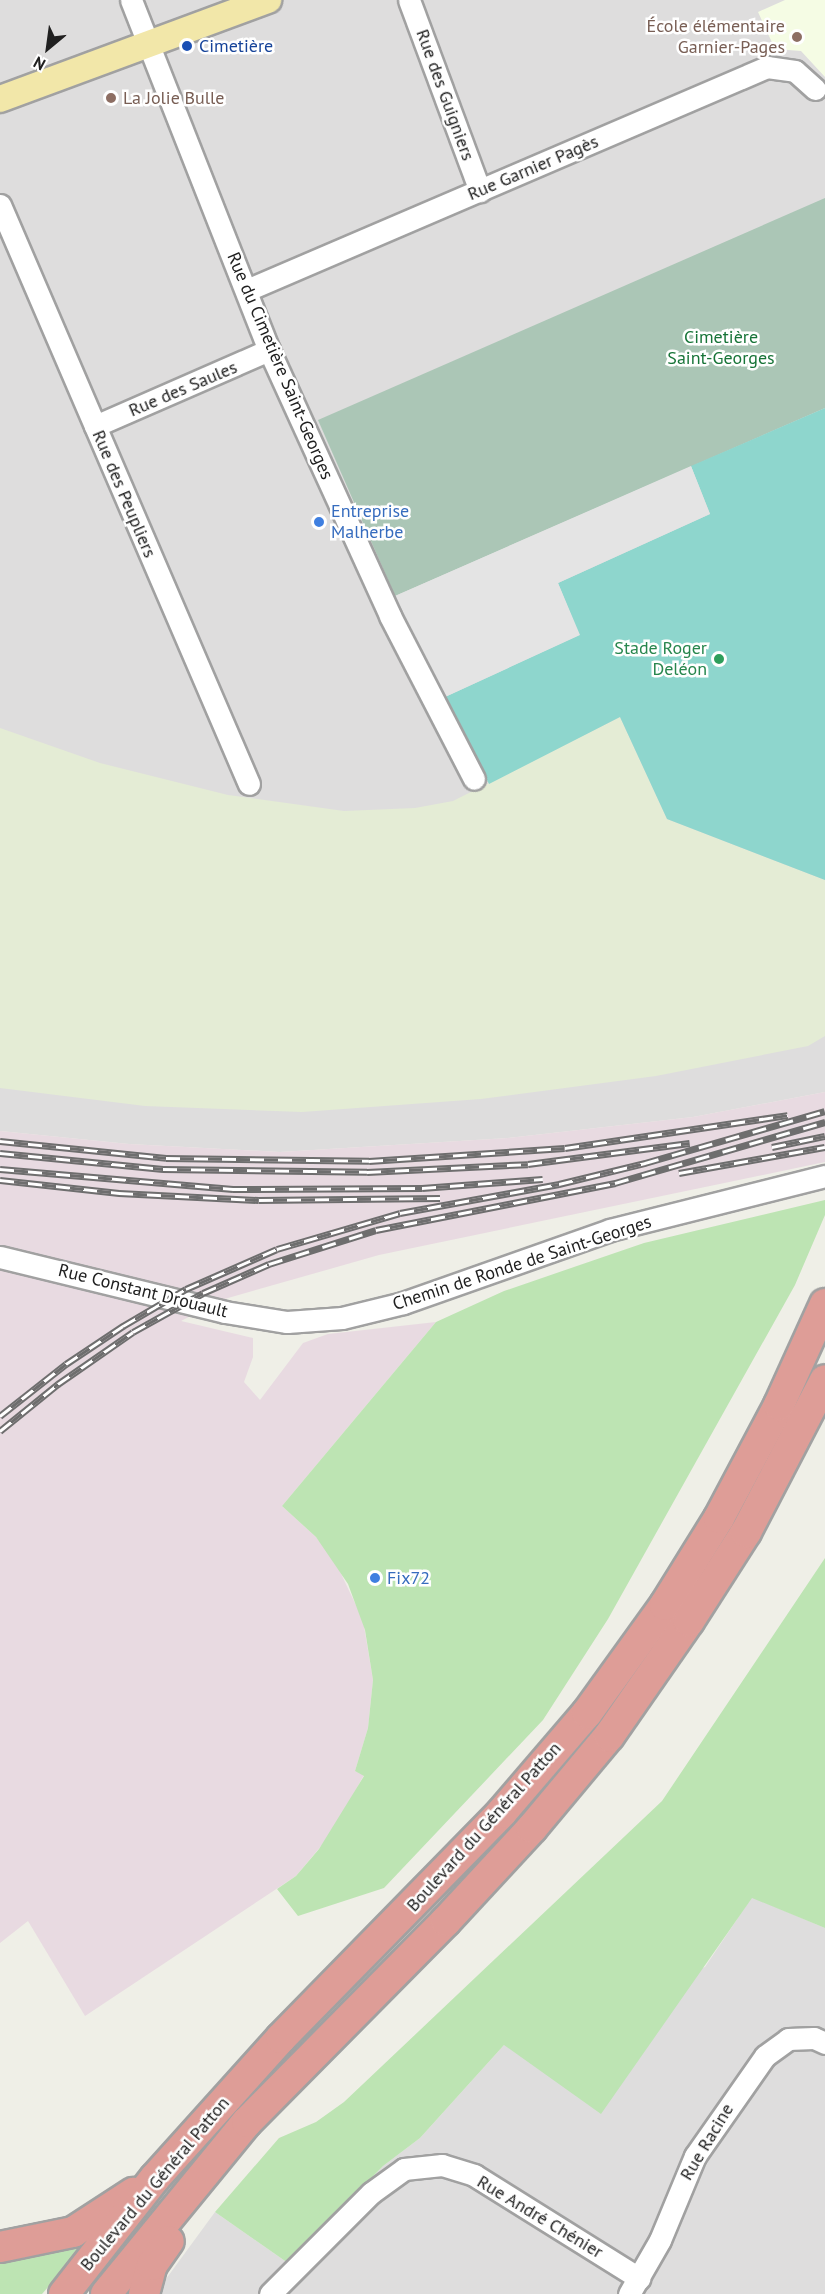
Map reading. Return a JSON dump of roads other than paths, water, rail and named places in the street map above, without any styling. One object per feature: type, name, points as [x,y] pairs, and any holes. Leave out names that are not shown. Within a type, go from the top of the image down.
[{"type":"highway","name":"Boulevard du Général Patton","points":[[64,2294],[155,2178],[281,2038],[501,1812],[593,1705],[665,1605],[719,1518],[779,1405],[825,1304]]},
{"type":"highway","name":"Boulevard du Général Patton","points":[[106,2294],[247,2122],[446,1921],[532,1828],[609,1736],[689,1622],[746,1532],[825,1380]]},
{"type":"highway","points":[[144,2294],[152,2265],[235,2163],[247,2122]]},
{"type":"highway","points":[[0,2247],[73,2232],[155,2178]]},
{"type":"main road","points":[[0,99],[268,0]]},
{"type":"street","name":"Rue du Cimetière Saint-Georges","points":[[131,0],[146,45],[247,290],[269,350],[390,616],[474,779]]},
{"type":"street","name":"Rue des Guigniers","points":[[410,0],[480,191]]},
{"type":"street","name":"Rue Garnier Pagès","points":[[247,290],[767,67],[795,71],[815,89]]},
{"type":"street","name":"Rue des Peupliers","points":[[0,205],[249,784]]},
{"type":"street","name":"Rue des Saules","points":[[95,426],[269,350]]},
{"type":"street","name":"Chemin de Ronde de Saint-Georges","points":[[287,1322],[342,1318],[403,1303],[610,1230],[825,1176]]},
{"type":"street","name":"Rue Constant Drouault","points":[[0,1257],[225,1312],[287,1322]]},
{"type":"street","name":"Rue Racine","points":[[634,2286],[695,2156],[765,2056],[788,2038],[814,2038],[825,2043]]},
{"type":"street","name":"Rue André Chénier","points":[[270,2294],[371,2193],[404,2169],[442,2165],[474,2175],[634,2286]]},
{"type":"railway","points":[[0,1416],[66,1364],[123,1326],[186,1289],[277,1249],[400,1213],[559,1184],[645,1163],[825,1111]]},
{"type":"railway","points":[[0,1141],[166,1158],[369,1161],[565,1148],[788,1115]]},
{"type":"railway","points":[[0,1431],[58,1384],[133,1332],[203,1293],[269,1264],[376,1230],[615,1183],[825,1122]]},
{"type":"railway","points":[[772,1147],[825,1136]]},
{"type":"railway","points":[[0,1153],[163,1169],[367,1172],[528,1164],[690,1143]]},
{"type":"railway","points":[[679,1173],[825,1147]]},
{"type":"railway","points":[[0,1169],[233,1189],[422,1188],[543,1179]]},
{"type":"railway","points":[[0,1180],[119,1193],[259,1200],[440,1198]]},
{"type":"place","name":"École élémentaire Garnier-Pages","points":[[797,37]]},
{"type":"place","name":"Cimetière","points":[[187,46]]},
{"type":"place","name":"La Jolie Bulle","points":[[111,98]]},
{"type":"place","name":"Entreprise Malherbe","points":[[319,522]]},
{"type":"place","name":"Stade Roger Deléon","points":[[719,659]]},
{"type":"place","name":"Fix72","points":[[375,1578]]},
{"type":"park label","name":"Cimetière Saint-Georges","points":[[721,348]]}]
